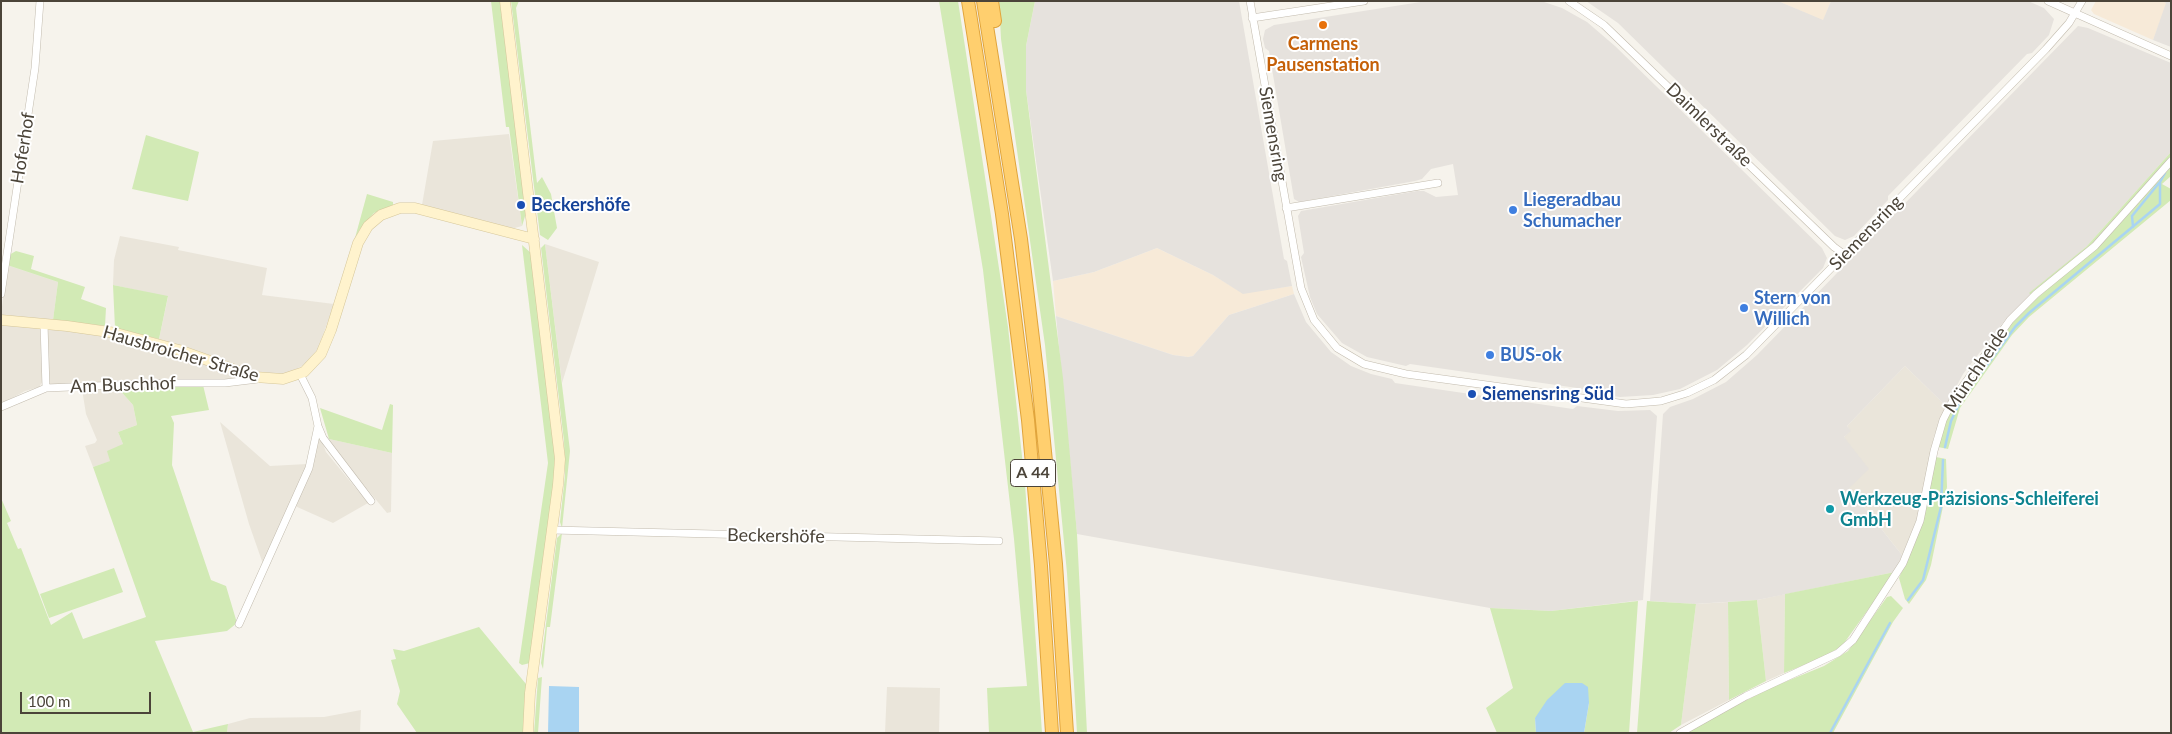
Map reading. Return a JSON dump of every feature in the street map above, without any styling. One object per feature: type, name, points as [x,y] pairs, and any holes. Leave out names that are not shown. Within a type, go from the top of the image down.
[{"type":"highway","name":"A 44","points":[[983,1],[1021,239],[1038,380],[1057,573],[1067,733]]},
{"type":"highway","points":[[992,1],[996,36],[993,56]]},
{"type":"highway","name":"A 44","points":[[967,4],[1002,214],[1026,402],[1041,566],[1052,733]]},
{"type":"street","name":"Hoferhof","points":[[1,294],[35,72],[40,1]]},
{"type":"street","points":[[505,1],[559,442],[559,474],[530,693],[528,733]]},
{"type":"street","name":"Siemensring","points":[[1250,1],[1300,288],[1314,320],[1337,348],[1364,364],[1406,374],[1626,404],[1661,401],[1687,393],[1714,380],[1746,355],[2046,49],[2076,13],[2082,1]]},
{"type":"street","points":[[1252,18],[1364,1]]},
{"type":"street","name":"Daimlerstraße","points":[[1569,1],[1604,24],[1834,247],[1845,255]]},
{"type":"street","points":[[2048,1],[2171,56]]},
{"type":"street","name":"Münchheide","points":[[1680,733],[1746,696],[1838,653],[1853,640],[1903,563],[1920,521],[1934,451],[1943,420],[1953,400],[2010,320],[2036,294],[2095,246],[2171,160]]},
{"type":"street","points":[[1286,208],[1438,183]]},
{"type":"street","points":[[371,500],[336,458],[318,426],[313,402],[300,374],[313,364],[323,352],[358,243],[368,226],[381,215],[400,208],[415,208],[534,239]]},
{"type":"street","name":"Hausbroicher Straße","points":[[1,320],[92,329],[136,338],[260,378],[283,379],[300,374]]},
{"type":"street","name":"Am Buschhof","points":[[44,324],[46,388]]},
{"type":"street","name":"Am Buschhof","points":[[1,407],[46,388],[167,382],[225,383],[260,378]]},
{"type":"street","points":[[240,624],[309,468],[318,426]]},
{"type":"street","name":"Beckershöfe","points":[[552,530],[1000,541]]},
{"type":"shaded area","points":[[1035,1],[1239,1],[1284,259],[1287,261],[1292,286],[1243,294],[1213,275],[1157,248],[1094,272],[1053,281],[1026,90],[1026,46]]},
{"type":"shaded area","points":[[1427,1],[1541,1],[1562,8],[1587,22],[1615,46],[1822,248],[1827,258],[1823,268],[1747,345],[1717,370],[1680,389],[1653,395],[1620,397],[1587,393],[1584,389],[1410,364],[1406,366],[1367,357],[1342,343],[1317,314],[1310,297],[1301,257],[1304,253],[1298,216],[1301,211],[1417,191],[1424,191],[1436,197],[1458,195],[1453,164],[1431,169],[1422,179],[1415,181],[1299,202],[1294,199],[1269,51],[1265,48],[1263,39],[1265,30],[1274,25]]},
{"type":"shaded area","points":[[1586,1],[1778,1],[1823,20],[1831,1],[2028,1],[2044,8],[2054,19],[2049,35],[2032,53],[2027,54],[1888,196],[1888,200],[1854,236],[1845,240],[1835,236],[1618,23]]},
{"type":"shaded area","points":[[1778,1],[1831,1],[1823,21]]},
{"type":"shaded area","points":[[2096,1],[2162,1],[2167,3],[2153,40],[2094,14],[2091,10]]},
{"type":"shaded area","points":[[2162,1],[2171,1],[2171,47],[2153,40],[2166,3]]},
{"type":"shaded area","points":[[2078,26],[2088,28],[2171,63],[2171,152],[2086,247],[2005,320],[1963,374],[1946,406],[1905,366],[1847,426],[1851,431],[1844,437],[1869,469],[1849,488],[1902,555],[1895,572],[1757,600],[1694,604],[1650,601],[1663,414],[1670,407],[1693,399],[1726,382],[1757,355]]},
{"type":"shaded area","points":[[509,134],[522,226],[511,229],[422,205],[433,141]]},
{"type":"shaded area","points":[[120,236],[179,247],[178,250],[267,268],[262,295],[334,304],[318,349],[304,365],[286,374],[275,375],[254,372],[159,339],[168,297],[113,285],[114,260]]},
{"type":"shaded area","points":[[545,244],[599,262],[562,383]]},
{"type":"shaded area","points":[[1157,248],[1213,275],[1243,293],[1292,286],[1294,294],[1229,315],[1193,356],[1188,357],[1173,355],[1056,316],[1053,281],[1094,272]]},
{"type":"shaded area","points":[[7,265],[58,282],[53,320],[1,315]]},
{"type":"shaded area","points":[[1294,294],[1306,322],[1331,352],[1351,366],[1371,374],[1392,379],[1395,383],[1573,409],[1577,406],[1618,411],[1650,410],[1657,416],[1643,600],[1551,611],[1490,608],[1077,534],[1056,316],[1173,355],[1188,357],[1193,356],[1229,315]]},
{"type":"shaded area","points":[[1,324],[40,328],[43,381],[39,387],[25,391],[1,404]]},
{"type":"shaded area","points":[[48,330],[113,337],[170,352],[246,379],[51,385],[48,384],[46,335]]},
{"type":"shaded area","points":[[1905,366],[1946,406],[1934,436],[1918,516],[1902,555],[1849,488],[1844,437],[1850,431],[1847,426]]},
{"type":"shaded area","points":[[117,387],[133,405],[137,425],[118,432],[123,444],[111,461],[93,467],[85,446],[95,443],[97,440],[86,414],[82,389]]},
{"type":"shaded area","points":[[220,422],[270,466],[307,464],[263,564],[249,524]]},
{"type":"shaded area","points":[[318,431],[326,452],[368,503],[333,523],[295,506],[313,466]]},
{"type":"shaded area","points":[[329,439],[392,453],[391,512],[387,513],[333,448]]},
{"type":"shaded area","points":[[1785,594],[1784,673],[1766,681],[1757,600]]},
{"type":"shaded area","points":[[1728,602],[1729,700],[1681,725],[1696,604]]},
{"type":"shaded area","points":[[887,687],[940,688],[939,733],[885,733]]},
{"type":"shaded area","points":[[361,710],[360,733],[227,733],[228,724],[250,718],[324,717]]},
{"type":"green space","points":[[491,1],[500,1],[527,210],[522,226],[509,127],[506,127]]},
{"type":"green space","points":[[511,1],[519,1],[516,8],[537,183],[542,177],[551,194],[557,228],[548,240],[540,235]]},
{"type":"green space","points":[[939,1],[958,1],[1008,327],[1025,484],[1042,733],[989,733],[987,688],[1027,686],[1014,539],[983,270]]},
{"type":"green space","points":[[999,1],[1035,1],[1026,46],[1026,90],[1063,378],[1077,534],[1087,733],[1077,733],[1067,573],[1045,345],[1001,39]]},
{"type":"green space","points":[[146,135],[199,152],[188,201],[132,189]]},
{"type":"green space","points":[[2171,152],[2171,156],[2088,249],[2031,295],[2029,293],[2086,247]]},
{"type":"green space","points":[[2171,166],[2171,176],[2162,184],[2171,189],[2171,200],[2029,317],[2012,335],[1960,408],[1948,449],[1938,447],[1946,421],[1955,403],[2011,324],[2036,299],[2107,238]]},
{"type":"green space","points":[[367,194],[393,202],[393,205],[374,213],[355,238]]},
{"type":"green space","points":[[545,244],[570,451],[562,528],[560,522],[565,475],[564,441],[541,248]]},
{"type":"green space","points":[[522,245],[531,253],[555,454],[554,483],[530,663],[522,665],[519,663],[548,463]]},
{"type":"green space","points":[[16,251],[34,256],[31,269],[85,287],[81,299],[106,308],[105,326],[53,320],[58,282],[7,265],[9,255]]},
{"type":"green space","points":[[113,285],[168,296],[159,339],[115,328]]},
{"type":"green space","points":[[203,385],[209,410],[171,416],[174,423],[172,465],[211,580],[226,586],[237,623],[227,631],[155,641],[193,732],[228,724],[227,733],[1,733],[1,498],[11,521],[7,523],[18,549],[21,548],[51,625],[72,612],[83,639],[146,617],[93,467],[110,461],[107,451],[123,444],[118,432],[137,425],[133,405],[117,387]]},
{"type":"green space","points":[[390,404],[393,405],[392,453],[329,439],[320,408],[382,430]]},
{"type":"green space","points":[[1936,457],[1946,459],[1947,487],[1931,565],[1926,580],[1909,604],[1905,599],[1899,578],[1924,518]]},
{"type":"green space","points":[[562,533],[550,627],[547,627],[543,669],[541,663],[557,538]]},
{"type":"green space","points":[[114,568],[123,592],[49,618],[40,594]]},
{"type":"green space","points":[[1895,572],[1842,646],[1822,658],[1784,673],[1785,594]]},
{"type":"green space","points":[[1891,596],[1903,608],[1893,622],[1833,733],[1683,733],[1770,688],[1824,666],[1848,651],[1887,597]]},
{"type":"green space","points":[[1757,600],[1766,681],[1729,700],[1728,602]]},
{"type":"green space","points":[[1638,601],[1629,733],[1584,733],[1589,703],[1535,718],[1536,733],[1497,733],[1486,708],[1513,688],[1490,608],[1551,611]]},
{"type":"green space","points":[[1647,601],[1696,604],[1681,725],[1669,733],[1637,733]]},
{"type":"green space","points":[[479,627],[526,684],[524,733],[417,733],[397,704],[400,691],[391,660],[396,659],[393,649],[404,651]]},
{"type":"green space","points":[[542,677],[538,733],[534,733],[538,678]]},
{"type":"water","points":[[1565,683],[1582,683],[1588,687],[1589,703],[1584,733],[1536,733],[1535,718],[1547,700]]},
{"type":"water","points":[[549,686],[579,687],[579,733],[548,733]]},
{"type":"waterway","points":[[1963,398],[2015,327],[2029,313],[2160,204],[2160,182],[2165,173]]},
{"type":"waterway","points":[[2133,227],[2132,216],[2159,183]]},
{"type":"waterway","points":[[1945,447],[1951,421],[1959,404]]},
{"type":"waterway","points":[[1908,600],[1923,580],[1941,507],[1943,460]]},
{"type":"waterway","points":[[1830,733],[1890,623]]},
{"type":"place","name":"Carmens Pausenstation","points":[[1323,25]]},
{"type":"place","name":"Beckershöfe","points":[[521,205]]},
{"type":"place","name":"Liegeradbau Schumacher","points":[[1513,210]]},
{"type":"place","name":"Stern von Willich","points":[[1744,308]]},
{"type":"place","name":"BUS-ok","points":[[1490,355]]},
{"type":"place","name":"Siemensring Süd","points":[[1472,394]]},
{"type":"place","name":"Werkzeug-Präzisions-Schleiferei GmbH","points":[[1830,509]]}]
